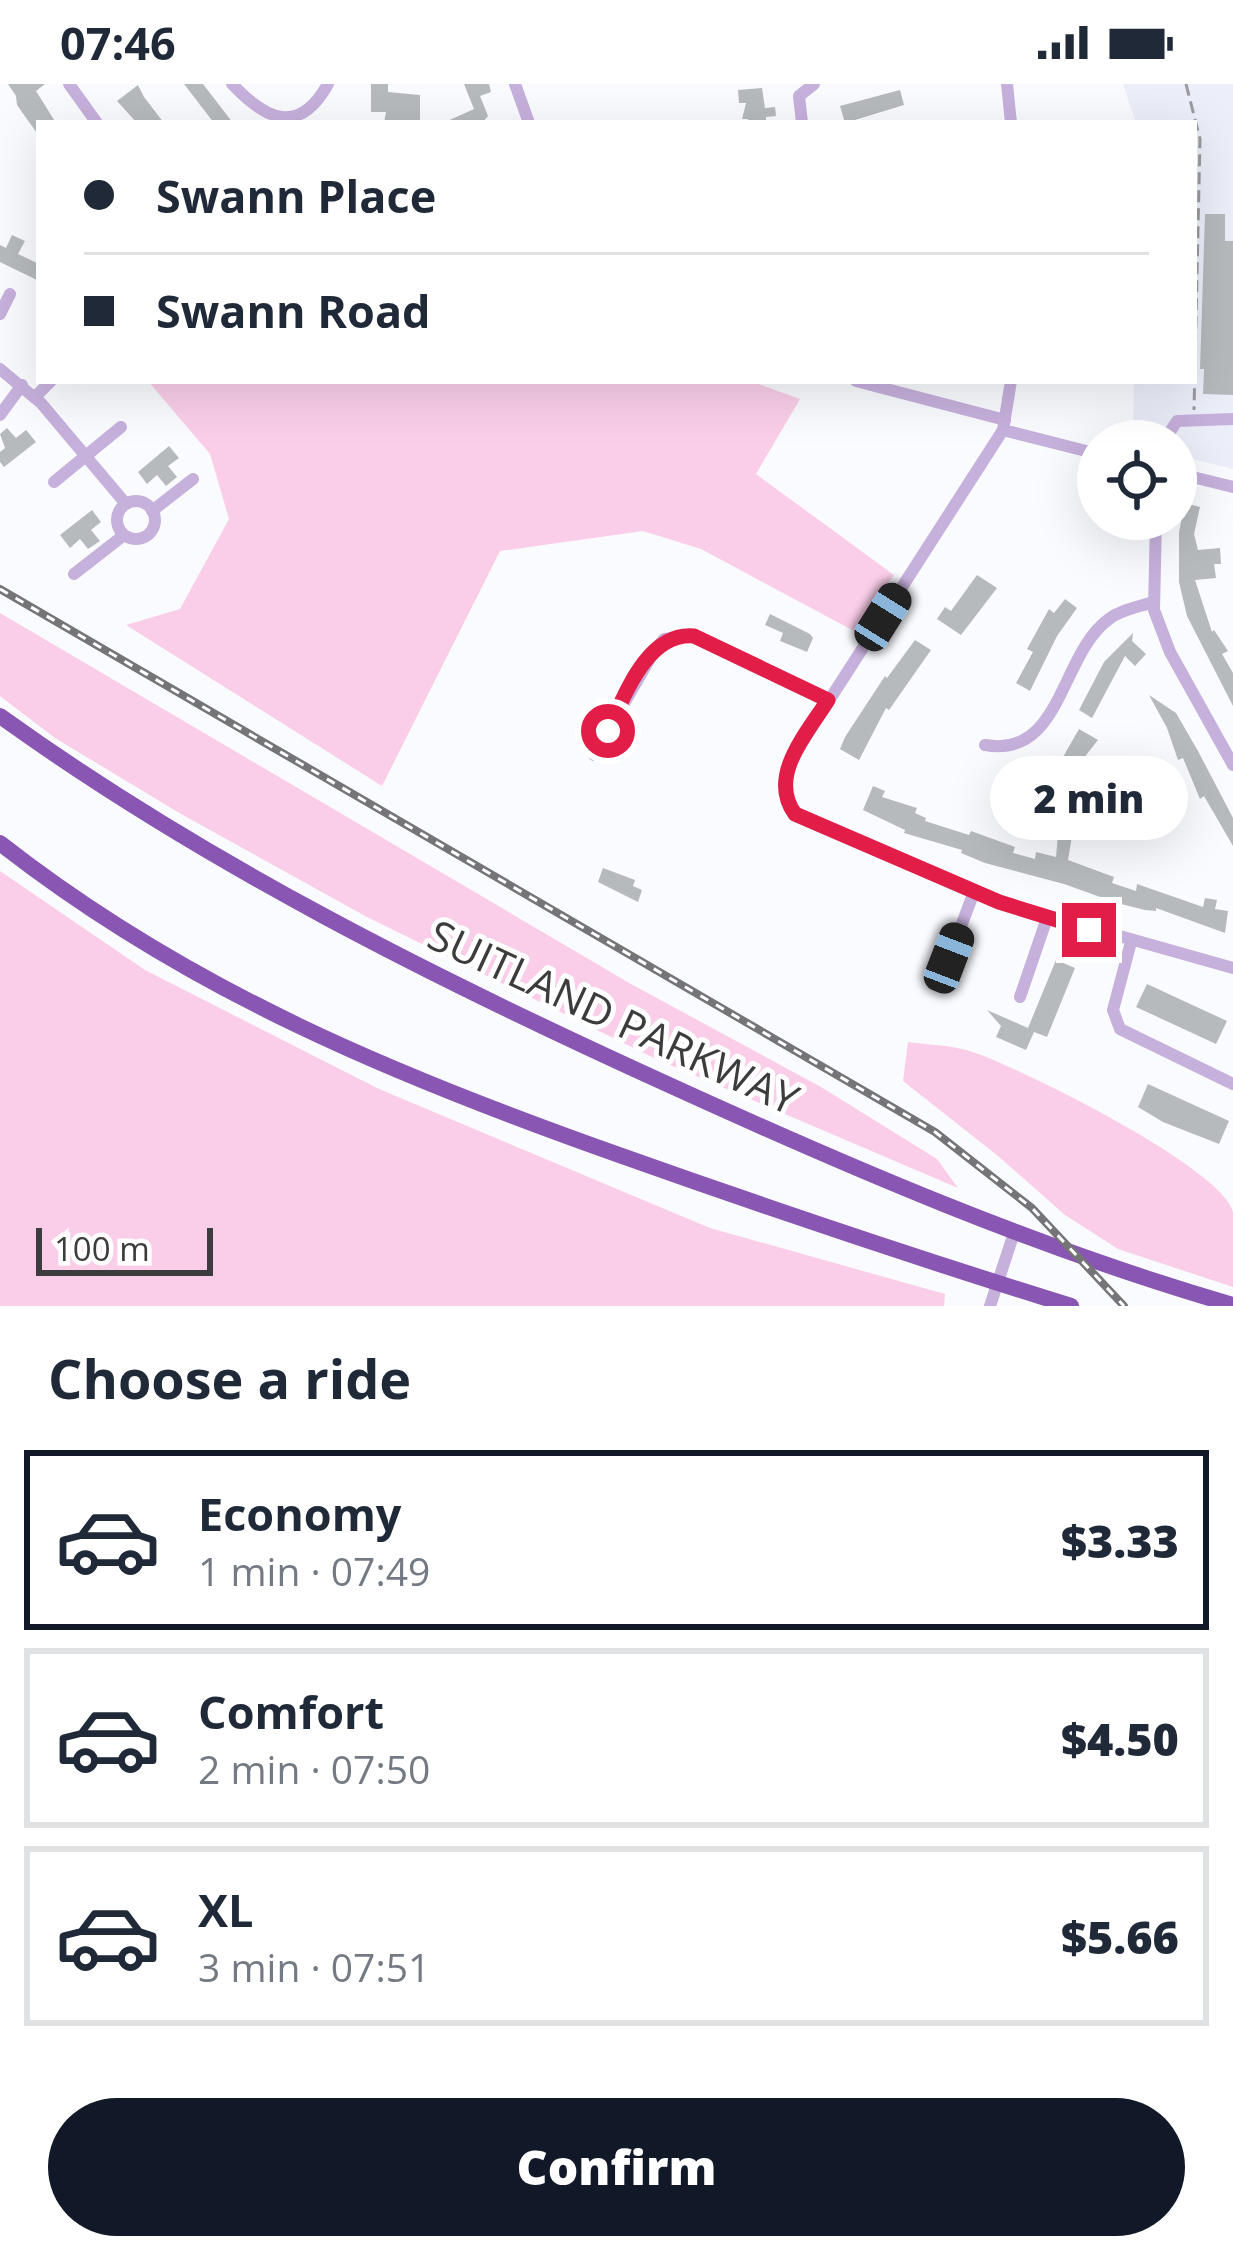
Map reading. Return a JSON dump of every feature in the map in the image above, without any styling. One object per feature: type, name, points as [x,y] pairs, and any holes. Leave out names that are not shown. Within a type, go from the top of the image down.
[{"type":"highway","name":"SUITLAND PARKWAY","points":[[0,716],[219,857],[431,971],[734,1114],[1015,1230],[1233,1305]]},
{"type":"highway","points":[[0,843],[171,959],[372,1063],[685,1179],[1071,1306]]},
{"type":"street","points":[[69,84],[95,120]]},
{"type":"street","points":[[232,84],[268,116],[285,118],[309,108],[328,84]]},
{"type":"street","points":[[515,84],[529,120]]},
{"type":"street","points":[[802,120],[799,96],[814,84]]},
{"type":"street","points":[[1007,84],[1011,120]]},
{"type":"street","points":[[0,314],[10,294]]},
{"type":"street","points":[[0,369],[35,397],[126,504]]},
{"type":"street","points":[[35,397],[48,384]]},
{"type":"street","points":[[866,384],[1077,448]]},
{"type":"street","points":[[1011,384],[1004,425],[788,768],[790,808],[826,829],[974,892],[1047,918],[1233,968]]},
{"type":"street","points":[[0,415],[22,386]]},
{"type":"street","points":[[1189,420],[1233,419]]},
{"type":"street","points":[[54,482],[121,427]]},
{"type":"street","points":[[1197,478],[1233,487]]},
{"type":"street","points":[[152,511],[193,479]]},
{"type":"street","points":[[144,502],[152,511],[154,523],[146,536],[124,535],[117,521],[126,504],[144,502]]},
{"type":"street","points":[[74,574],[124,535]]},
{"type":"street","points":[[1155,540],[1153,602],[1170,652],[1233,765]]},
{"type":"street","points":[[985,745],[1006,749],[1028,740],[1061,693],[1087,642],[1110,617],[1153,602]]},
{"type":"street","points":[[594,755],[655,650],[675,636],[694,636],[828,700]]},
{"type":"street","points":[[949,958],[974,892]]},
{"type":"street","points":[[1020,997],[1047,918]]},
{"type":"street","points":[[1131,942],[1113,1010],[1120,1029],[1233,1084]]},
{"type":"street","points":[[990,1306],[1015,1230]]},
{"type":"path","points":[[1186,84],[1195,120]]},
{"type":"path","points":[[1197,127],[1197,279]]},
{"type":"path","points":[[1194,419],[1195,384]]},
{"type":"shaded area","points":[[1123,84],[1233,84],[1233,469],[1197,460],[1197,420],[1133,420],[1134,384],[1197,384],[1197,120],[1135,120]]},
{"type":"shaded area","points":[[151,384],[758,384],[800,399],[756,474],[894,575],[854,631],[701,549],[643,531],[500,551],[382,786],[126,625],[180,609],[229,519],[210,454]]},
{"type":"shaded area","points":[[0,613],[631,984],[821,1087],[937,1159],[958,1188],[654,1058],[367,917],[181,814],[55,738],[0,696]]},
{"type":"shaded area","points":[[0,871],[145,970],[379,1089],[710,1228],[945,1294],[944,1306],[0,1306]]},
{"type":"shaded area","points":[[908,1042],[957,1048],[997,1062],[1117,1122],[1195,1171],[1221,1193],[1233,1212],[1233,1287],[1118,1249],[1065,1215],[903,1081]]},
{"type":"building","points":[[8,84],[45,84],[36,91],[54,120],[36,120],[36,132]]},
{"type":"building","points":[[184,84],[203,84],[231,120],[212,120]]},
{"type":"building","points":[[371,84],[388,84],[388,92],[420,95],[420,120],[385,120],[386,112],[371,112]]},
{"type":"building","points":[[464,84],[489,84],[491,92],[480,96],[488,116],[485,120],[450,120],[474,109]]},
{"type":"building","points":[[138,85],[162,120],[134,120],[117,101]]},
{"type":"building","points":[[762,88],[765,108],[775,107],[776,116],[742,119],[746,103],[739,103],[738,90]]},
{"type":"building","points":[[900,90],[904,105],[855,120],[844,120],[840,106]]},
{"type":"building","points":[[1205,214],[1225,214],[1225,241],[1233,241],[1233,395],[1203,394]]},
{"type":"building","points":[[12,235],[25,241],[18,254],[36,263],[36,280],[0,262],[0,245],[6,248]]},
{"type":"building","points":[[7,428],[16,438],[26,430],[36,442],[4,467],[0,434]]},
{"type":"building","points":[[169,446],[179,458],[168,466],[177,477],[166,486],[157,475],[147,484],[138,472]]},
{"type":"building","points":[[92,510],[101,522],[91,530],[100,541],[88,549],[80,539],[70,548],[60,535]]},
{"type":"building","points":[[1179,540],[1196,540],[1198,550],[1220,548],[1221,564],[1214,564],[1216,578],[1195,580],[1212,632],[1228,651],[1222,654],[1233,673],[1233,706],[1187,616],[1179,582]]},
{"type":"building","points":[[977,575],[997,588],[961,635],[937,619],[945,607],[951,611]]},
{"type":"building","points":[[1065,599],[1077,608],[1057,636],[1030,691],[1016,683],[1033,652],[1027,649],[1049,609],[1054,613]]},
{"type":"building","points":[[770,614],[810,634],[813,638],[807,652],[780,641],[783,633],[765,625]]},
{"type":"building","points":[[1133,633],[1132,641],[1146,654],[1135,666],[1125,656],[1092,718],[1079,710],[1104,662]]},
{"type":"building","points":[[915,640],[931,650],[886,708],[859,760],[840,749],[845,737]]},
{"type":"building","points":[[1149,695],[1176,713],[1198,751],[1233,818],[1233,846],[1204,796],[1200,799],[1183,758],[1178,760]]},
{"type":"building","points":[[1079,729],[1098,740],[1072,773],[1074,777],[1064,780],[1040,804],[1036,797],[1015,806],[1005,783],[1017,778],[1019,784],[1052,766]]},
{"type":"building","points":[[873,786],[885,791],[882,797],[917,808],[915,813],[925,821],[969,835],[971,831],[1035,859],[1036,852],[1056,857],[1058,835],[1072,836],[1068,860],[1114,877],[1112,883],[1136,891],[1137,884],[1203,907],[1205,898],[1217,900],[1215,909],[1228,911],[1225,933],[1156,908],[1117,903],[985,863],[962,850],[904,833],[863,810]]},
{"type":"building","points":[[603,868],[635,880],[633,886],[642,890],[638,902],[598,882]]},
{"type":"building","points":[[1056,960],[1075,968],[1047,1037],[1034,1032],[1026,1050],[996,1037],[1001,1026],[987,1010],[1028,1028]]},
{"type":"building","points":[[1147,984],[1227,1021],[1216,1044],[1136,1007]]},
{"type":"building","points":[[1148,1084],[1229,1121],[1219,1144],[1138,1107]]},
{"type":"railway","points":[[0,589],[935,1132],[1032,1208],[1124,1306]]},
{"type":"route","points":[[608,731],[633,683],[664,640],[694,636],[828,700],[788,768],[786,791],[795,814],[999,902],[1089,930]]}]
